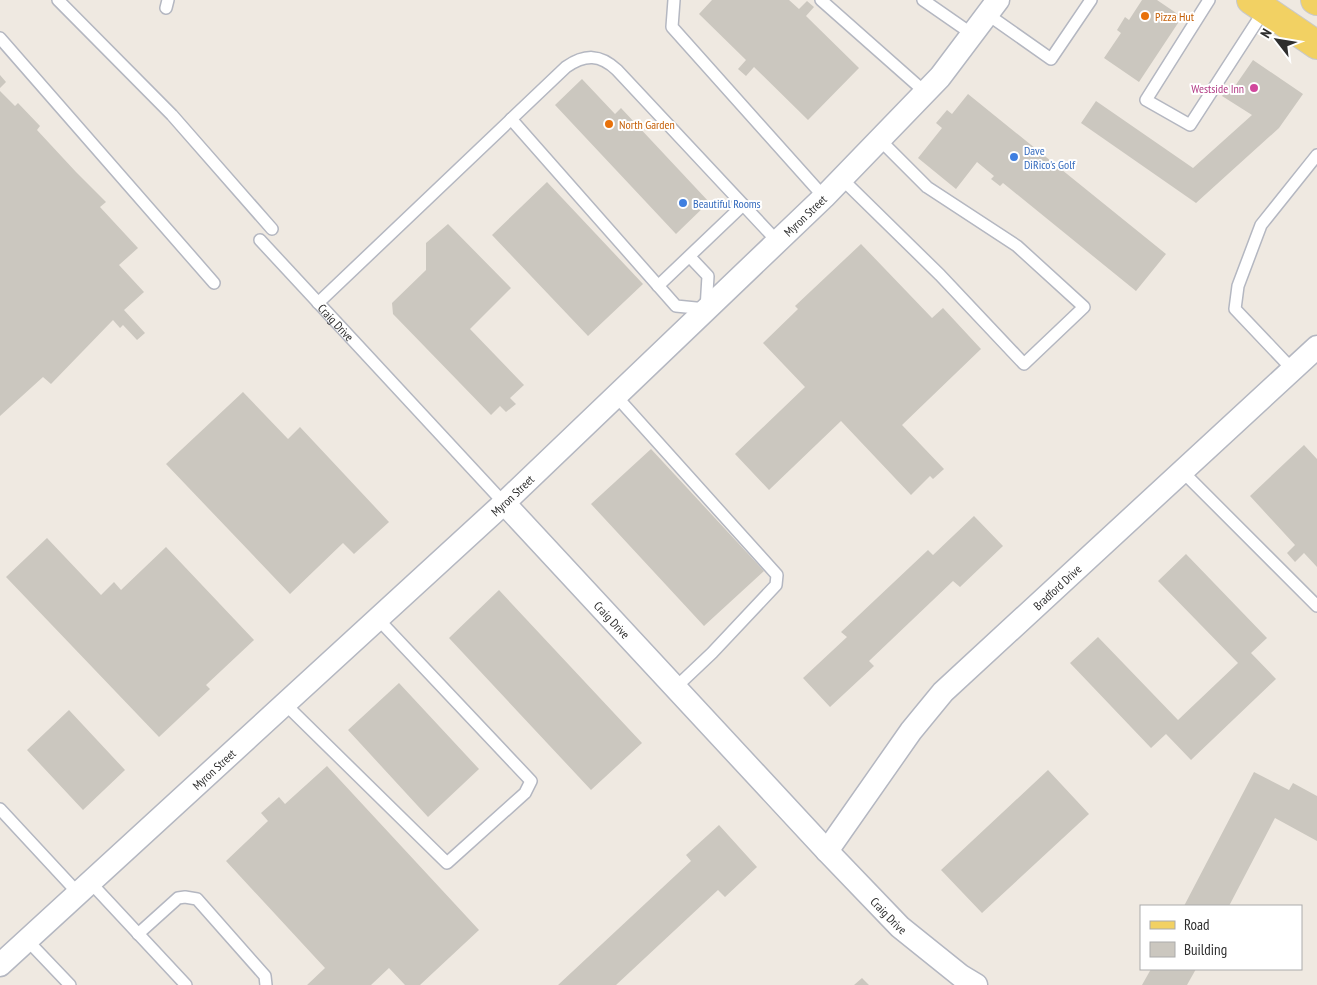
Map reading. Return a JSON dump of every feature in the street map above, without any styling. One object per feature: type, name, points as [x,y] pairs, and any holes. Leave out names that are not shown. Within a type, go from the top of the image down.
[{"type":"main road","points":[[1258,5],[1317,45]]},
{"type":"street","name":"Myron Street","points":[[0,965],[504,503],[824,197],[940,77],[992,7]]},
{"type":"street","name":"Bradford Drive","points":[[827,850],[910,732],[943,692],[1317,347]]},
{"type":"street","name":"Craig Drive","points":[[504,503],[900,927],[960,976],[976,985]]},
{"type":"lane","points":[[58,0],[172,115],[272,229]]},
{"type":"lane","points":[[674,0],[672,27],[824,197]]},
{"type":"lane","points":[[821,0],[926,92]]},
{"type":"lane","points":[[923,0],[972,34]]},
{"type":"lane","points":[[992,7],[1051,59],[1092,0]]},
{"type":"lane","points":[[1209,0],[1146,100],[1190,125],[1258,5]]},
{"type":"lane","points":[[0,38],[214,283]]},
{"type":"lane","points":[[318,303],[566,66],[579,58],[594,58],[608,61],[777,241]]},
{"type":"lane","points":[[511,119],[676,306],[706,309],[708,276],[690,256]]},
{"type":"lane","points":[[842,179],[940,275],[1024,364],[1084,307],[1017,246],[927,187],[880,140]]},
{"type":"lane","points":[[1292,370],[1235,309],[1238,286],[1261,225],[1317,156]]},
{"type":"lane","points":[[658,286],[743,205]]},
{"type":"lane","name":"Craig Drive","points":[[260,240],[504,503]]},
{"type":"lane","points":[[616,396],[777,575],[776,585],[712,653],[675,688]]},
{"type":"lane","points":[[1182,471],[1317,606]]},
{"type":"lane","points":[[284,703],[447,863],[454,857],[525,792],[531,781],[378,619]]},
{"type":"lane","points":[[0,810],[84,888],[138,934],[186,985]]},
{"type":"lane","points":[[138,934],[178,898],[197,899],[266,976],[266,985]]},
{"type":"lane","points":[[27,940],[70,985]]},
{"type":"building","points":[[712,0],[789,0],[799,9],[807,1],[814,7],[806,16],[859,68],[808,120],[754,67],[746,76],[738,69],[746,60],[699,14]]},
{"type":"building","points":[[1142,0],[1157,0],[1182,17],[1139,82],[1104,58],[1121,33],[1117,30],[1125,17],[1129,20]]},
{"type":"building","points":[[1253,60],[1303,94],[1279,128],[1196,203],[1081,123],[1096,101],[1193,168],[1252,115],[1222,96],[1231,83],[1235,86]]},
{"type":"building","points":[[0,75],[6,82],[0,88]]},
{"type":"building","points":[[582,79],[615,114],[621,108],[709,202],[676,234],[555,105]]},
{"type":"building","points":[[0,91],[15,106],[18,103],[40,126],[37,130],[106,202],[100,207],[138,248],[119,265],[144,292],[124,310],[145,333],[137,340],[123,325],[120,328],[113,320],[51,384],[43,377],[0,416]]},
{"type":"building","points":[[968,94],[1166,254],[1136,291],[1003,183],[1000,186],[991,179],[994,176],[977,162],[956,189],[918,158],[942,128],[936,123],[947,110],[952,114]]},
{"type":"building","points":[[547,182],[643,284],[588,336],[492,235]]},
{"type":"building","points":[[448,224],[511,288],[470,329],[524,385],[510,398],[516,404],[506,412],[500,406],[491,415],[393,314],[392,303],[426,270],[426,243]]},
{"type":"building","points":[[861,244],[932,318],[943,308],[981,349],[902,425],[944,469],[933,479],[930,476],[911,495],[841,421],[769,490],[735,454],[805,387],[763,343],[798,309],[795,306]]},
{"type":"building","points":[[243,392],[288,439],[300,427],[389,522],[354,554],[343,543],[290,594],[166,464]]},
{"type":"building","points":[[1304,445],[1317,459],[1317,567],[1304,553],[1295,562],[1287,553],[1295,545],[1250,496]]},
{"type":"building","points":[[651,449],[764,571],[704,626],[591,504]]},
{"type":"building","points":[[974,516],[1003,546],[960,587],[953,581],[869,661],[874,666],[830,707],[803,678],[847,637],[841,632],[928,550],[933,555]]},
{"type":"building","points":[[47,538],[101,595],[114,582],[121,590],[166,547],[254,640],[206,685],[210,689],[159,737],[6,577]]},
{"type":"building","points":[[1186,554],[1267,638],[1251,653],[1276,679],[1191,760],[1166,734],[1151,748],[1070,663],[1098,637],[1178,720],[1238,663],[1158,581]]},
{"type":"building","points":[[499,590],[642,743],[591,790],[449,638]]},
{"type":"building","points":[[399,683],[479,769],[428,817],[348,730]]},
{"type":"building","points":[[69,710],[125,770],[83,810],[27,750]]},
{"type":"building","points":[[327,766],[479,930],[420,985],[405,985],[389,968],[371,985],[307,985],[325,968],[226,861],[268,821],[261,813],[279,797],[285,804]]},
{"type":"building","points":[[1048,770],[1089,814],[982,913],[941,870]]},
{"type":"building","points":[[1254,772],[1289,790],[1293,783],[1317,796],[1317,841],[1275,818],[1230,905],[1185,905]]},
{"type":"building","points":[[719,825],[757,867],[725,897],[718,890],[616,985],[558,985],[691,861],[686,855]]},
{"type":"building","points":[[1150,970],[1195,970],[1187,985],[1142,985]]},
{"type":"building","points":[[862,978],[869,985],[854,985]]},
{"type":"place","name":"Pizza Hut","points":[[1145,16]]},
{"type":"place","name":"Westside Inn","points":[[1254,88]]},
{"type":"place","name":"North Garden","points":[[609,124]]},
{"type":"place","name":"Dave DiRico's Golf","points":[[1014,157]]},
{"type":"place","name":"Beautiful Rooms","points":[[683,203]]}]
